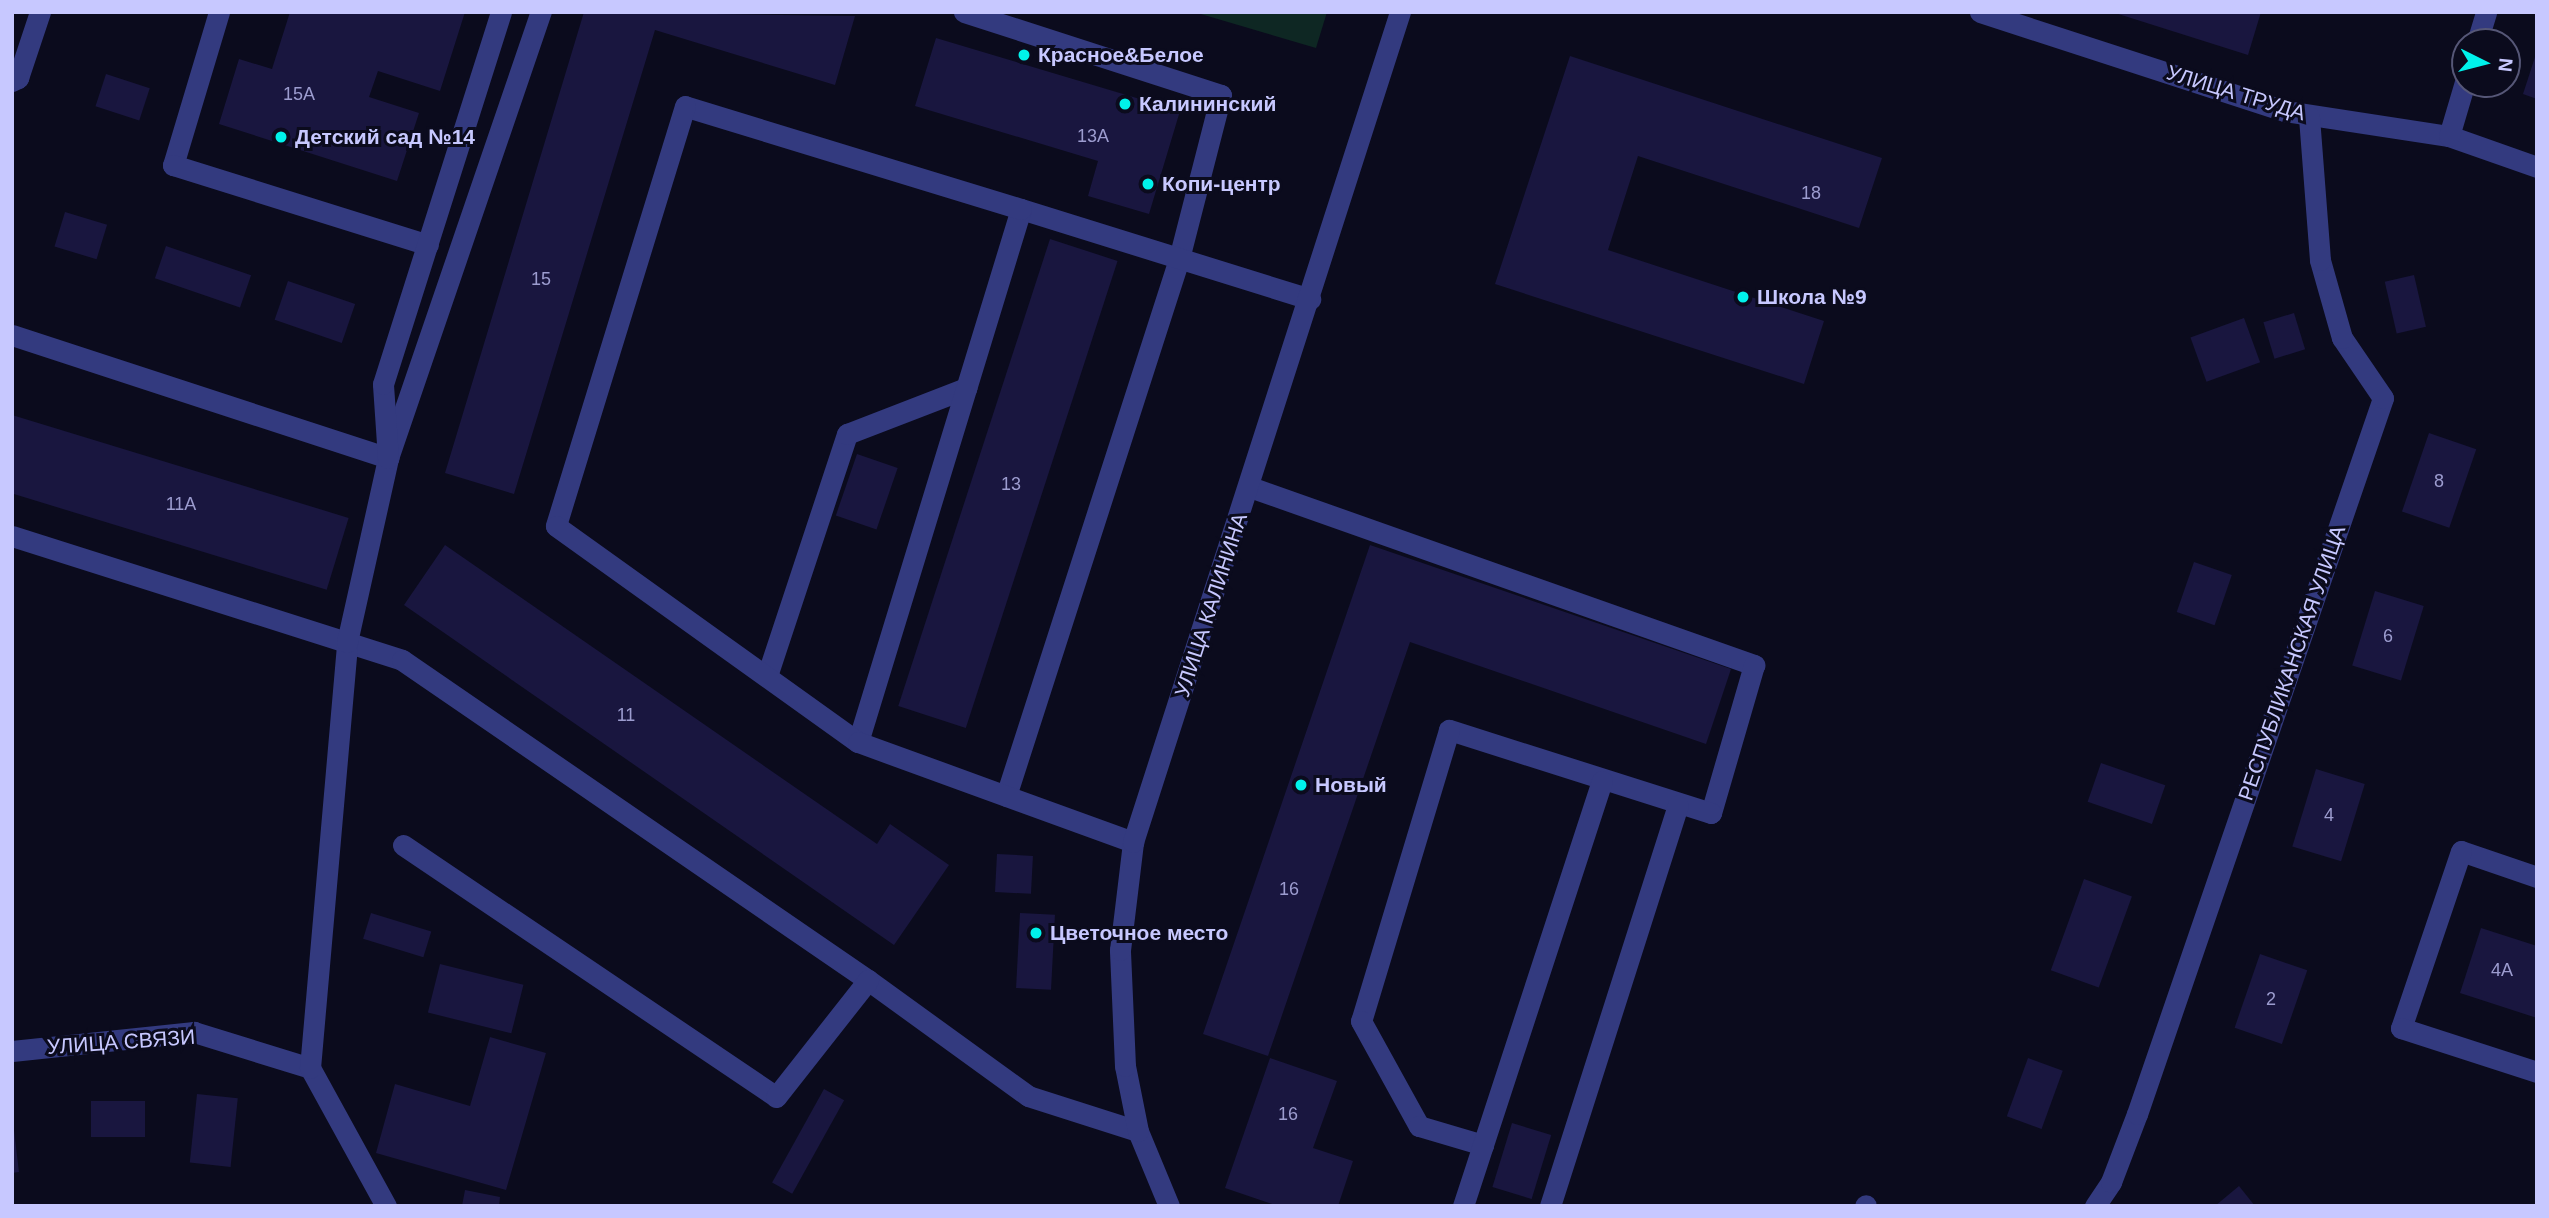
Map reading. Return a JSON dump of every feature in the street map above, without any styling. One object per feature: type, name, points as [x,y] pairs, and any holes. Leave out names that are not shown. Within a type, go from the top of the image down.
[{"type":"street","points":[[12,81],[18,78],[40,12]]},
{"type":"street","points":[[219,12],[173,164],[428,246]]},
{"type":"street","points":[[388,458],[383,384],[501,12]]},
{"type":"street","points":[[386,1206],[310,1068],[347,642],[388,458],[541,12]]},
{"type":"street","points":[[964,12],[1221,95],[1179,259],[1006,796]]},
{"type":"street","name":"УЛИЦА КАЛИНИНА","points":[[1169,1206],[1138,1131],[1125,1066],[1120,950],[1133,842],[1250,487],[1400,12]]},
{"type":"street","name":"УЛИЦА ТРУДА","points":[[1980,12],[2309,116],[2449,136],[2537,167]]},
{"type":"street","points":[[2449,136],[2460,98]]},
{"type":"street","points":[[1133,842],[858,742],[556,526],[685,106],[1310,299]]},
{"type":"street","name":"РЕСПУБЛИКАНСКАЯ УЛИЦА","points":[[2095,1206],[2111,1182],[2137,1114],[2383,398],[2342,338],[2320,260],[2309,116]]},
{"type":"street","points":[[858,742],[1021,209]]},
{"type":"street","points":[[12,335],[388,458]]},
{"type":"street","points":[[767,676],[847,434],[966,388]]},
{"type":"street","points":[[1250,487],[1755,665],[1711,813],[1678,806],[1449,730],[1361,1021],[1419,1126],[1483,1145]]},
{"type":"street","points":[[12,536],[402,660],[868,980],[1028,1096],[1138,1131]]},
{"type":"street","points":[[1463,1206],[1602,781]]},
{"type":"street","points":[[1550,1206],[1678,806]]},
{"type":"street","points":[[403,845],[776,1097],[868,980]]},
{"type":"street","points":[[2537,877],[2461,851],[2401,1028],[2537,1072]]},
{"type":"street","name":"УЛИЦА СВЯЗИ","points":[[12,1051],[194,1032],[310,1068]]},
{"type":"green space","points":[[1194,12],[1327,12],[1316,48]]},
{"type":"building","points":[[290,12],[465,12],[440,91],[378,71],[369,97],[419,113],[397,181],[219,124],[239,59],[272,69]]},
{"type":"building","points":[[584,12],[855,16],[835,85],[655,30],[514,494],[445,473]]},
{"type":"building","points":[[2112,12],[2261,12],[2248,55]]},
{"type":"building","points":[[936,38],[1180,111],[1149,214],[1088,196],[1098,161],[915,106]]},
{"type":"building","points":[[2537,54],[2537,99],[2523,94]]},
{"type":"building","points":[[1570,56],[1882,158],[1859,228],[1638,156],[1608,250],[1824,321],[1804,384],[1495,284]]},
{"type":"building","points":[[106,74],[150,88],[139,121],[95,106]]},
{"type":"building","points":[[65,212],[107,225],[97,259],[54,246]]},
{"type":"building","points":[[1050,239],[1118,261],[966,728],[898,706]]},
{"type":"building","points":[[166,246],[251,275],[240,307],[155,278]]},
{"type":"building","points":[[2414,275],[2426,327],[2397,333],[2385,282]]},
{"type":"building","points":[[288,281],[355,304],[342,343],[275,320]]},
{"type":"building","points":[[2294,313],[2305,349],[2275,359],[2263,322]]},
{"type":"building","points":[[2244,318],[2260,362],[2207,382],[2190,337]]},
{"type":"building","points":[[12,415],[349,518],[327,590],[12,493]]},
{"type":"building","points":[[2429,433],[2476,449],[2449,528],[2402,511]]},
{"type":"building","points":[[857,454],[898,468],[876,529],[836,515]]},
{"type":"building","points":[[445,545],[877,844],[890,824],[949,865],[894,945],[404,605]]},
{"type":"building","points":[[1370,545],[1731,669],[1706,744],[1410,642],[1268,1056],[1203,1034]]},
{"type":"building","points":[[2194,562],[2232,575],[2215,625],[2177,612]]},
{"type":"building","points":[[2375,591],[2424,606],[2401,681],[2352,666]]},
{"type":"building","points":[[2101,763],[2165,785],[2152,824],[2088,802]]},
{"type":"building","points":[[2316,769],[2365,784],[2341,861],[2292,846]]},
{"type":"building","points":[[997,854],[1033,856],[1031,894],[995,892]]},
{"type":"building","points":[[2084,879],[2132,896],[2099,988],[2051,970]]},
{"type":"building","points":[[371,913],[431,931],[423,957],[363,939]]},
{"type":"building","points":[[1020,913],[1055,915],[1051,990],[1016,988]]},
{"type":"building","points":[[2481,928],[2537,946],[2537,1018],[2460,993]]},
{"type":"building","points":[[2260,954],[2307,970],[2282,1044],[2235,1028]]},
{"type":"building","points":[[440,964],[523,985],[511,1033],[428,1013]]},
{"type":"building","points":[[490,1037],[546,1053],[506,1190],[376,1153],[395,1084],[470,1106]]},
{"type":"building","points":[[1270,1058],[1337,1081],[1313,1148],[1353,1161],[1338,1206],[1278,1206],[1225,1188]]},
{"type":"building","points":[[2028,1058],[2063,1071],[2042,1129],[2007,1116]]},
{"type":"building","points":[[824,1089],[844,1100],[792,1194],[772,1183]]},
{"type":"building","points":[[197,1094],[238,1098],[231,1167],[190,1163]]},
{"type":"building","points":[[91,1101],[145,1101],[145,1137],[91,1137]]},
{"type":"building","points":[[12,1114],[19,1172],[12,1173]]},
{"type":"building","points":[[1512,1123],[1551,1135],[1532,1199],[1492,1187]]},
{"type":"building","points":[[2239,1186],[2255,1206],[2215,1206]]},
{"type":"building","points":[[465,1190],[500,1197],[499,1206],[462,1206]]},
{"type":"place","name":"Красное&Белое","points":[[1024,55]]},
{"type":"place","name":"Калининский","points":[[1125,104]]},
{"type":"place","name":"Детский сад №14","points":[[281,137]]},
{"type":"place","name":"Копи-центр","points":[[1148,184]]},
{"type":"place","name":"Школа №9","points":[[1743,297]]},
{"type":"place","name":"Новый","points":[[1301,785]]},
{"type":"place","name":"Цветочное место","points":[[1036,933]]}]
